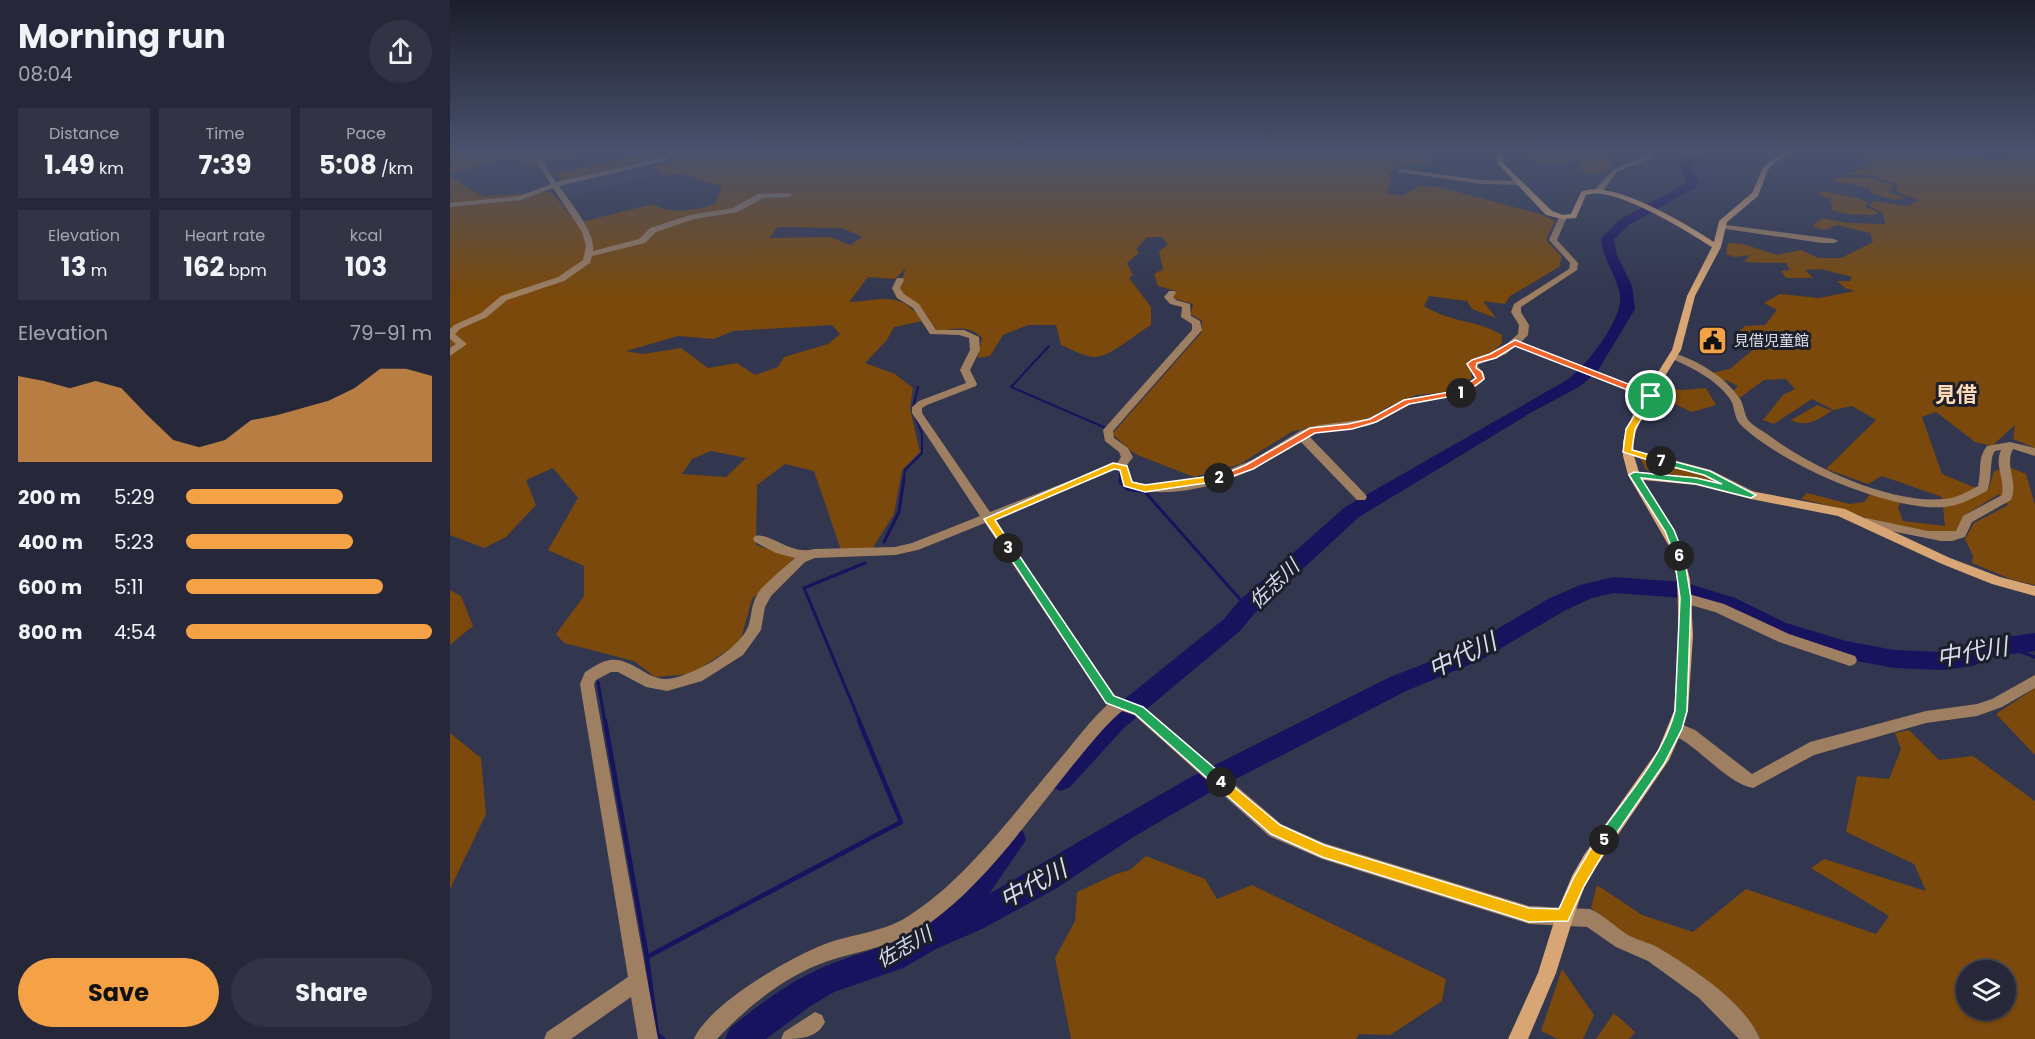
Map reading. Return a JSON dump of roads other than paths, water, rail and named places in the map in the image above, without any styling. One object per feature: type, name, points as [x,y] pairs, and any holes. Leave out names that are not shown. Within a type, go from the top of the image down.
[{"type":"street","points":[[450,205],[514,198]]},
{"type":"street","points":[[450,353],[462,344],[450,334],[457,327],[484,315],[504,298],[568,276],[587,261],[590,254],[586,232],[562,198]]},
{"type":"street","points":[[590,254],[642,241],[653,230],[693,217],[735,210],[756,198]]},
{"type":"street","points":[[1535,198],[1549,213],[1563,217],[1576,212],[1582,198]]},
{"type":"street","points":[[1623,198],[1655,211],[1717,248]]},
{"type":"street","points":[[1518,1039],[1550,965],[1563,916],[1579,882],[1614,824],[1659,760],[1676,729],[1681,711],[1685,591],[1680,559],[1670,530],[1634,475],[1628,452],[1631,429],[1673,356],[1692,294],[1721,239],[1722,226],[1729,213],[1748,198]]},
{"type":"street","points":[[1172,293],[1168,297],[1173,302],[1187,306],[1186,316],[1197,323],[1197,330],[1108,430],[1108,438],[1124,450],[1127,457],[1122,466],[1128,484],[1134,487],[1166,487],[1224,477],[1250,467],[1313,430],[1348,427],[1373,421],[1419,399],[1451,396],[1463,392],[1480,379],[1471,364],[1493,356],[1515,343],[1524,330],[1516,312],[1517,306],[1573,270],[1574,263],[1559,250],[1553,240],[1563,217]]},
{"type":"street","points":[[1722,226],[1749,232],[1786,234],[1818,242],[1834,241]]},
{"type":"street","points":[[900,280],[896,288],[900,296],[916,306],[933,332],[943,334],[962,331],[974,337],[975,350],[965,370],[972,384],[917,407],[918,413],[1110,700],[1118,705],[1139,711],[1275,830],[1322,851],[1529,915],[1590,918],[1622,941],[1654,955],[1706,991],[1744,1028],[1750,1039]]},
{"type":"street","points":[[1515,343],[1651,396]]},
{"type":"street","points":[[1673,356],[1722,384],[1742,410],[1743,421],[1805,464],[1832,476],[1896,496],[1930,503],[1957,501],[1983,488],[1987,473],[1988,450],[2010,445],[2035,452]]},
{"type":"street","points":[[1301,435],[1361,497]]},
{"type":"street","points":[[1866,522],[1882,523],[1940,536],[1954,537],[1961,534],[1967,519],[2007,497],[2009,491],[2002,461],[2003,451],[2010,445]]},
{"type":"street","points":[[1628,452],[1707,473],[1751,495]]},
{"type":"street","points":[[759,539],[780,550],[807,556],[895,551],[989,519],[1113,466],[1122,466]]},
{"type":"street","points":[[1634,475],[1696,481],[1751,495],[1841,512],[1946,561],[2035,591]]},
{"type":"street","points":[[648,1039],[587,684],[590,676],[609,666],[620,666],[651,683],[667,685],[697,676],[738,651],[754,630],[758,606],[766,593],[807,556]]},
{"type":"street","points":[[1685,591],[1794,642],[1850,660]]},
{"type":"street","points":[[1676,729],[1690,735],[1746,780],[1753,781],[1810,748],[1926,717],[1977,710],[1997,703],[2035,681]]},
{"type":"street","points":[[704,1039],[718,1023],[766,985],[813,958],[897,932],[922,918],[973,874],[1051,779],[1118,705]]},
{"type":"street","points":[[554,1039],[638,981]]},
{"type":"street","points":[[791,1039],[816,1022]]},
{"type":"waterway","name":"佐志川","points":[[1061,779],[1115,721],[1232,625],[1247,607],[1352,512],[1526,408],[1562,390],[1591,369],[1626,314],[1628,303],[1625,286],[1610,255],[1607,238],[1625,222],[1668,198]]},
{"type":"waterway","points":[[1049,346],[1011,387],[1106,428]]},
{"type":"waterway","points":[[913,408],[918,387]]},
{"type":"waterway","points":[[904,479],[905,470],[922,453],[922,434],[916,418]]},
{"type":"waterway","points":[[1120,472],[1120,482],[1127,489],[1145,492],[1247,607]]},
{"type":"waterway","points":[[884,542],[899,512],[904,478]]},
{"type":"waterway","points":[[860,722],[804,588],[865,563]]},
{"type":"waterway","name":"中代川","points":[[938,934],[972,919],[1047,878],[1126,827],[1198,786],[1398,684],[1473,654],[1556,605],[1587,591],[1614,585],[1683,590],[1727,604],[1779,630],[1846,650],[1894,659],[1943,661],[1973,657],[1991,648],[2035,642]]},
{"type":"waterway","points":[[2005,646],[2035,657]]},
{"type":"waterway","points":[[598,682],[605,722]]},
{"type":"waterway","points":[[605,721],[647,957]]},
{"type":"waterway","points":[[647,957],[901,822],[859,721]]},
{"type":"waterway","name":"佐志川","points":[[741,1039],[786,1004],[824,982],[892,958],[925,940],[961,907],[1013,840]]},
{"type":"waterway","points":[[647,957],[657,1034],[663,1039]]},
{"type":"place","name":"見借児童館","points":[[1713,340]]},
{"type":"district","name":"見借","points":[[1956,394]]}]
